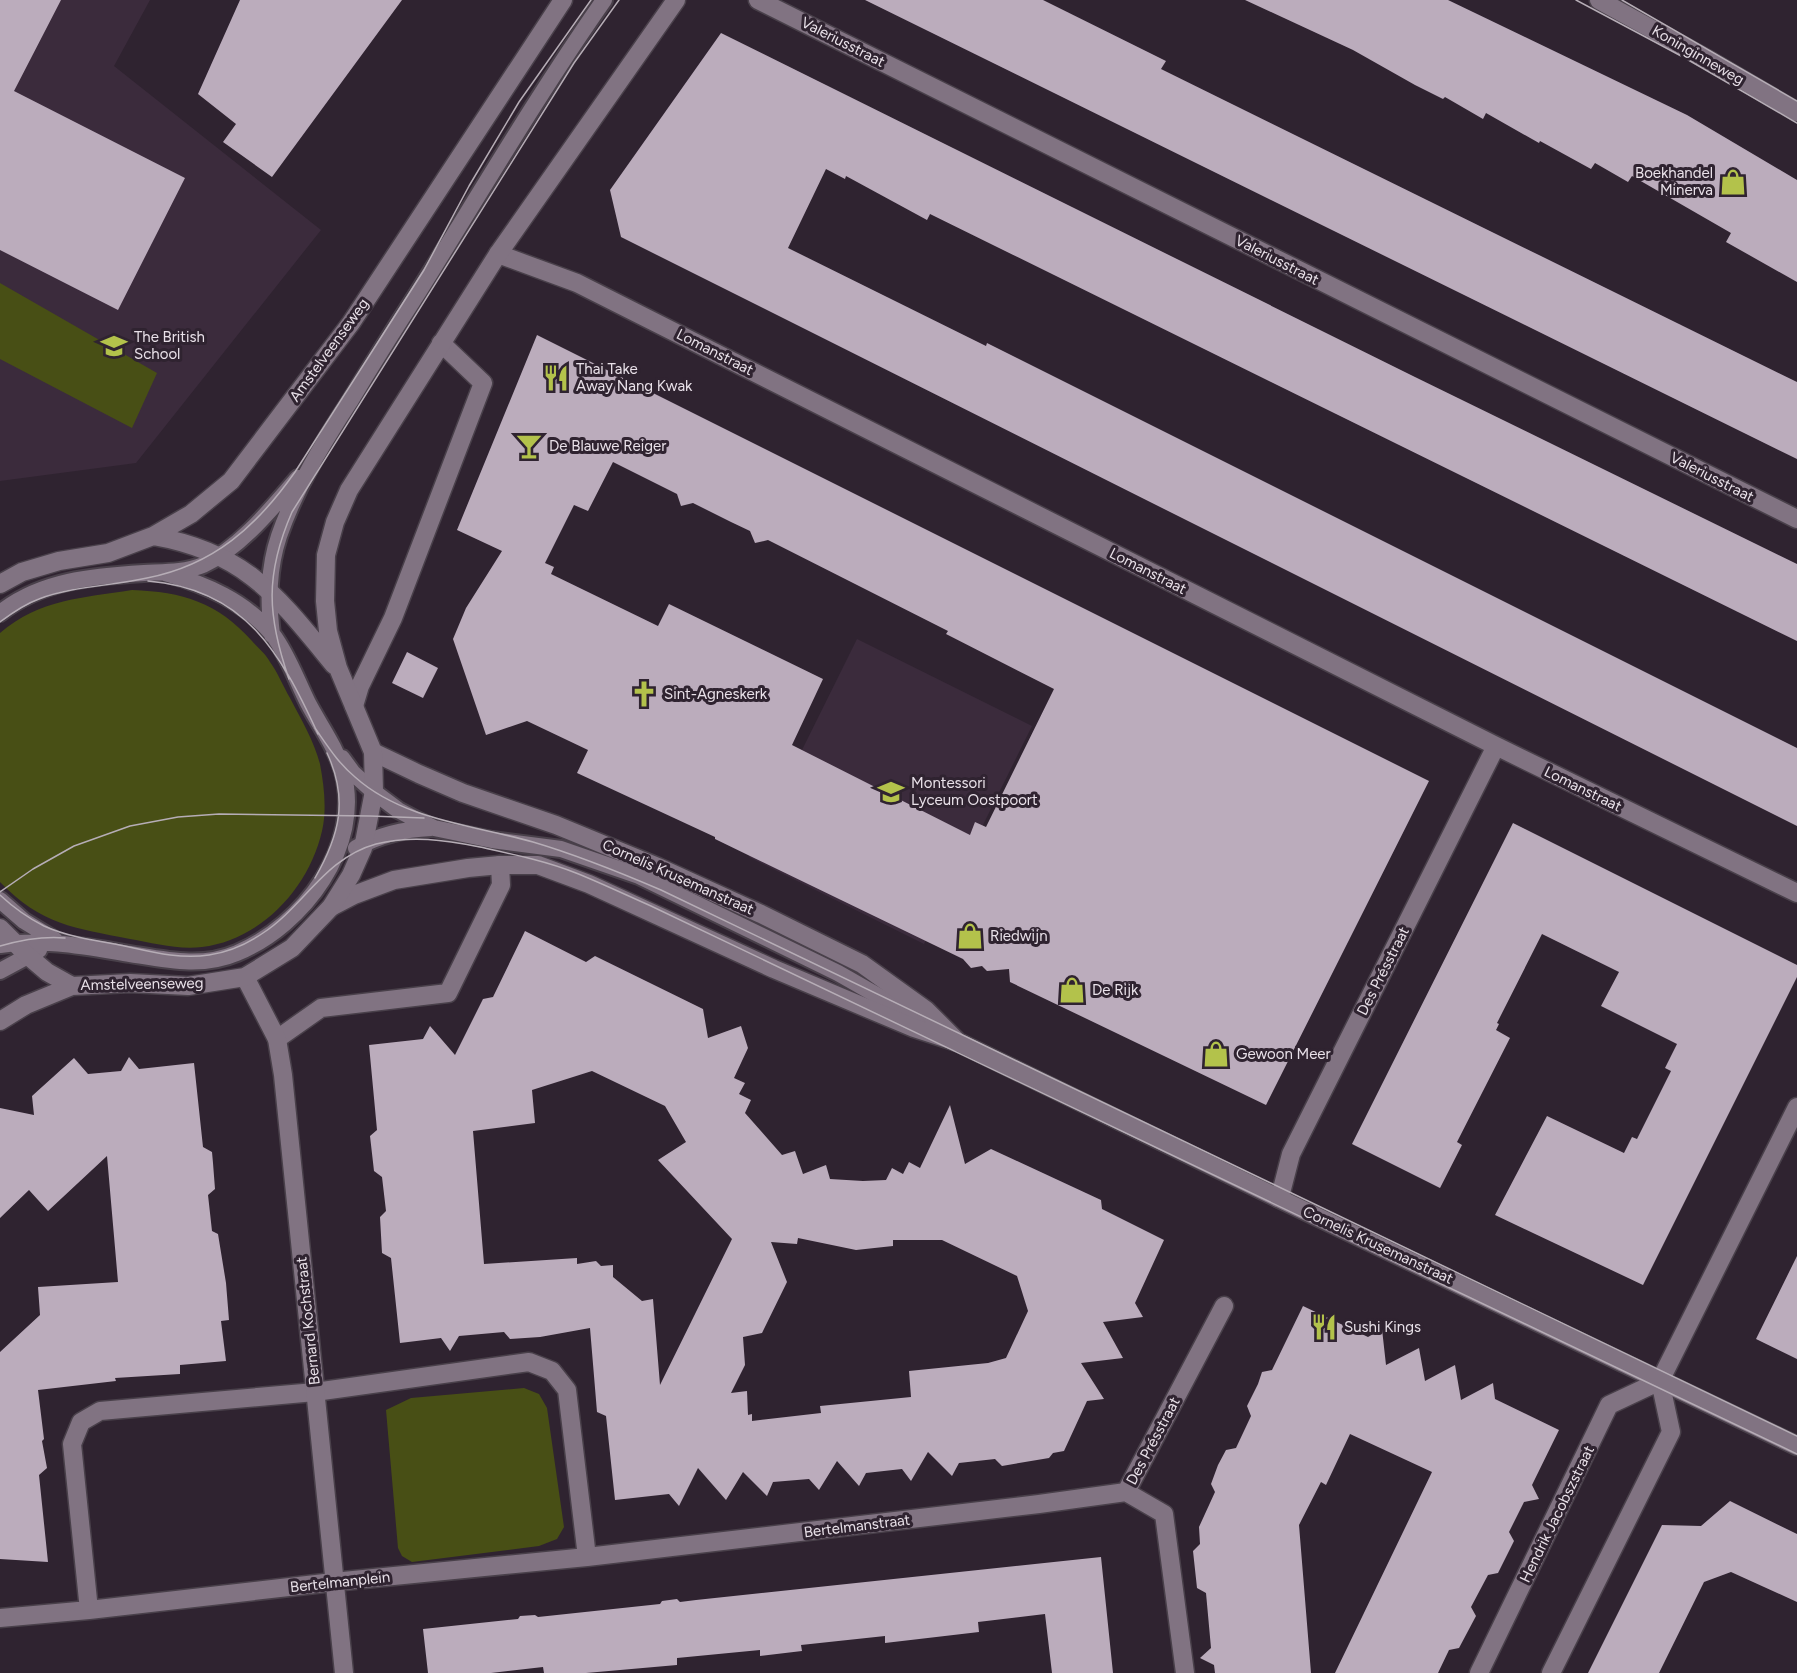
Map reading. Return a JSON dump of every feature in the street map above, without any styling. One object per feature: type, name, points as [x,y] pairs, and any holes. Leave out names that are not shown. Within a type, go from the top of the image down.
[{"type":"street","name":"Amstelveenseweg","points":[[1,583],[22,572],[59,561],[108,553],[153,536],[191,514],[231,481],[351,323],[563,0]]},
{"type":"street","name":"Amstelveenseweg","points":[[0,1021],[26,1005],[72,986],[130,983],[188,986],[245,977],[292,948],[331,907],[351,875],[364,843],[374,792],[373,752],[338,668],[328,631],[325,601],[326,555],[335,522],[348,490],[498,254],[676,0]]},
{"type":"street","name":"Valeriusstraat","points":[[758,0],[1797,519]]},
{"type":"street","name":"Koninginneweg","points":[[1599,0],[1797,112]]},
{"type":"street","name":"Lomanstraat","points":[[498,254],[577,283],[1496,746],[1797,893]]},
{"type":"street","points":[[354,706],[360,686],[383,639],[483,383],[441,343]]},
{"type":"street","points":[[153,536],[180,541],[218,555],[246,572],[269,589],[338,668]]},
{"type":"street","name":"Des Présstraat","points":[[1278,1198],[1291,1154],[1496,746]]},
{"type":"street","name":"Cornelis Krusemanstraat","points":[[373,752],[463,793],[556,825],[658,867],[862,964],[926,1010],[960,1043]]},
{"type":"street","name":"Cornelis Krusemanstraat","points":[[331,907],[354,895],[394,880],[432,873],[500,866],[538,865],[589,884],[785,973],[914,1028],[960,1043],[1797,1446]]},
{"type":"street","points":[[277,1040],[321,1008],[448,993],[501,885],[500,866]]},
{"type":"street","name":"Amstelveenseweg","points":[[0,928],[14,948],[47,972],[72,986]]},
{"type":"street","name":"Bernard Kochstraat","points":[[245,977],[277,1040],[283,1075],[344,1673]]},
{"type":"street","points":[[1551,1673],[1671,1432],[1660,1381],[1797,1107]]},
{"type":"street","name":"Des Présstraat","points":[[1185,1673],[1164,1514],[1126,1492],[1224,1306]]},
{"type":"street","points":[[0,1618],[88,1610],[72,1444],[81,1422],[100,1411],[315,1392],[530,1362],[552,1371],[567,1390],[587,1557]]},
{"type":"street","name":"Hendrik Jacobszstraat","points":[[1479,1673],[1609,1405],[1660,1381]]},
{"type":"street","name":"Bertelmanstraat","points":[[587,1557],[1126,1492]]},
{"type":"street","name":"Bertelmanplein","points":[[88,1610],[333,1582],[587,1557]]},
{"type":"lane","name":"Amstelveenseweg","points":[[272,635],[269,589],[272,564],[287,514],[311,463],[548,81],[604,0]]},
{"type":"lane","name":"Amstelveenseweg","points":[[0,613],[26,596],[62,582],[184,571],[203,565],[252,528],[311,463]]},
{"type":"lane","name":"Amstelveenseweg","points":[[0,971],[14,948],[45,942],[177,962],[206,962],[236,954],[263,941],[290,920],[314,892],[333,864],[341,842],[346,815],[347,796],[343,772],[335,751],[284,653],[272,635],[250,613],[224,594],[195,581],[165,573]]},
{"type":"lane","name":"Cornelis Krusemanstraat","points":[[335,751],[374,792],[398,810],[434,828],[492,840],[561,849],[639,876],[838,973],[960,1043]]},
{"type":"lane","name":"Cornelis Krusemanstraat","points":[[333,864],[364,843],[397,832],[434,828]]},
{"type":"lane","name":"Cornelis Krusemanstraat","points":[[492,840],[538,865]]},
{"type":"lane","name":"Amstelveenseweg","points":[[0,900],[24,921],[61,944]]},
{"type":"shaded area","name":"The British School","points":[[0,0],[150,0],[114,66],[321,230],[136,463],[0,481]]},
{"type":"shaded area","name":"Montessori Lyceum Oostpoort","points":[[857,639],[1032,726],[924,944],[749,857]]},
{"type":"green space","points":[[0,283],[157,373],[132,428],[0,359]]},
{"type":"green space","points":[[132,590],[167,593],[198,602],[212,608],[239,628],[264,654],[276,671],[307,730],[320,764],[323,780],[324,823],[316,852],[306,872],[294,891],[279,908],[244,934],[224,942],[193,948],[175,947],[76,927],[30,908],[0,882],[0,633],[30,613],[46,607],[79,598]]},
{"type":"green space","points":[[524,1388],[539,1394],[547,1408],[564,1527],[557,1539],[539,1546],[412,1562],[402,1556],[398,1548],[386,1410],[411,1398]]},
{"type":"building","points":[[0,0],[61,0],[14,91],[185,178],[118,310],[0,250]]},
{"type":"building","points":[[240,0],[402,0],[272,177],[223,142],[236,124],[198,94]]},
{"type":"building","points":[[865,0],[1043,0],[1166,61],[1161,69],[1797,382],[1797,459]]},
{"type":"building","points":[[1245,0],[1448,0],[1687,115],[1797,180],[1797,282],[1726,242],[1731,233],[1632,176],[1628,182],[1595,163],[1591,169],[1486,113],[1483,119],[1445,97],[1443,99],[1415,85],[1353,50]]},
{"type":"building","points":[[721,33],[1797,564],[1797,641],[930,214],[927,220],[846,176],[845,179],[826,169],[788,248],[986,346],[987,343],[1797,748],[1797,826],[621,237],[610,190]]},
{"type":"building","points":[[537,335],[1429,781],[1266,1105],[1010,982],[1009,969],[987,971],[982,966],[971,968],[963,959],[715,837],[577,773],[588,750],[527,721],[486,735],[453,639],[466,608],[502,551],[457,530]],"holes":[[[613,462],[677,494],[681,506],[693,503],[750,531],[755,543],[768,540],[948,631],[946,634],[1054,689],[986,827],[975,822],[970,835],[792,745],[823,679],[669,604],[658,626],[551,574],[554,567],[545,563],[574,505],[588,511]]]},
{"type":"building","points":[[407,652],[438,668],[423,698],[392,683]]},
{"type":"building","points":[[1513,823],[1797,965],[1797,977],[1643,1285],[1495,1215],[1547,1116],[1624,1153],[1632,1137],[1637,1139],[1671,1071],[1665,1068],[1677,1044],[1601,1006],[1619,972],[1542,934],[1497,1023],[1499,1024],[1496,1030],[1510,1038],[1457,1142],[1462,1145],[1440,1188],[1352,1144]]},
{"type":"building","points":[[525,931],[586,962],[595,956],[703,1009],[708,1038],[741,1026],[748,1048],[734,1078],[745,1083],[739,1094],[751,1100],[745,1113],[782,1155],[795,1151],[803,1174],[826,1165],[830,1179],[886,1180],[892,1168],[903,1174],[909,1162],[920,1168],[950,1105],[965,1164],[991,1149],[1101,1200],[1102,1209],[1164,1240],[1135,1303],[1143,1317],[1103,1322],[1123,1358],[1081,1363],[1104,1399],[1087,1401],[1064,1451],[1053,1453],[1049,1458],[1002,1466],[995,1459],[959,1463],[952,1476],[928,1452],[911,1481],[902,1469],[866,1473],[859,1486],[837,1461],[819,1490],[809,1479],[773,1482],[767,1496],[743,1472],[726,1500],[698,1468],[679,1506],[669,1494],[615,1500],[606,1416],[597,1412],[590,1328],[540,1337],[510,1339],[504,1332],[459,1336],[450,1351],[441,1338],[400,1343],[391,1258],[382,1253],[380,1217],[386,1211],[382,1177],[374,1171],[370,1136],[377,1130],[369,1045],[423,1039],[430,1026],[455,1055],[483,999],[493,997]],"holes":[[[592,1071],[665,1106],[686,1142],[658,1160],[732,1239],[660,1385],[653,1299],[642,1301],[613,1277],[613,1265],[601,1266],[596,1261],[577,1264],[577,1258],[484,1264],[473,1131],[535,1123],[532,1090]],[[798,1238],[856,1250],[893,1246],[893,1240],[942,1240],[1017,1276],[1028,1311],[1006,1358],[988,1363],[909,1371],[911,1397],[820,1406],[821,1413],[752,1421],[752,1414],[748,1415],[747,1391],[731,1393],[745,1365],[743,1337],[762,1333],[787,1282],[771,1242],[797,1244]]]},
{"type":"building","points":[[129,1057],[139,1069],[194,1063],[203,1147],[212,1152],[215,1189],[208,1195],[212,1231],[218,1234],[226,1283],[229,1320],[221,1321],[226,1361],[180,1365],[180,1374],[115,1378],[116,1381],[38,1390],[44,1439],[42,1441],[47,1468],[39,1475],[48,1562],[0,1559],[0,1352],[40,1315],[38,1287],[118,1282],[107,1156],[48,1211],[29,1190],[0,1218],[0,1108],[34,1115],[32,1096],[74,1058],[88,1074],[121,1071]]},
{"type":"building","points":[[1797,1256],[1797,1359],[1756,1339]]},
{"type":"building","points":[[1303,1306],[1368,1337],[1382,1329],[1386,1365],[1419,1348],[1425,1381],[1455,1365],[1461,1400],[1493,1383],[1495,1399],[1559,1430],[1532,1485],[1539,1499],[1524,1502],[1509,1532],[1514,1541],[1498,1573],[1488,1575],[1471,1607],[1476,1616],[1459,1648],[1449,1650],[1438,1673],[1335,1673],[1432,1472],[1350,1434],[1326,1485],[1321,1482],[1299,1525],[1311,1673],[1215,1673],[1214,1665],[1200,1658],[1211,1648],[1206,1593],[1197,1588],[1193,1551],[1200,1544],[1199,1527],[1215,1492],[1211,1484],[1226,1450],[1236,1448],[1251,1416],[1247,1406],[1262,1372],[1272,1370]]},
{"type":"building","points":[[1730,1501],[1797,1534],[1797,1602],[1731,1572],[1704,1582],[1659,1673],[1588,1673],[1662,1525],[1701,1526]]},
{"type":"building","points":[[1101,1557],[1113,1673],[1052,1673],[1045,1614],[978,1622],[979,1632],[885,1643],[885,1636],[801,1645],[802,1651],[760,1656],[760,1650],[677,1658],[677,1665],[586,1673],[544,1673],[543,1667],[491,1673],[428,1673],[423,1629],[518,1619],[520,1616],[535,1615],[538,1617],[660,1604],[662,1601],[677,1599],[680,1602]]},
{"type":"tram line","points":[[0,622],[29,603],[52,595],[147,578],[193,564],[232,540],[265,510],[295,472],[424,270],[469,186],[519,102],[591,0]]},
{"type":"tram line","points":[[289,679],[276,635],[272,595],[277,555],[292,512],[574,63],[619,0]]},
{"type":"tram line","points":[[1576,0],[1685,58],[1797,123]]},
{"type":"tram line","points":[[1622,0],[1797,101]]},
{"type":"tram line","points":[[148,581],[182,587],[211,597],[235,612],[256,630],[290,677],[318,734]]},
{"type":"tram line","points":[[315,728],[349,772],[395,803],[440,819],[549,847],[661,890],[1797,1436]]},
{"type":"tram line","points":[[315,878],[330,847],[338,817],[338,786],[327,753]]},
{"type":"tram line","points":[[0,892],[33,869],[74,846],[130,826],[178,817],[219,814],[424,818]]},
{"type":"tram line","points":[[0,895],[32,920],[61,932],[161,954],[197,956],[230,950],[257,937],[278,922],[343,860],[376,844],[415,839],[441,841],[480,847],[553,865],[651,906],[1797,1454]]},
{"type":"tram line","points":[[0,946],[32,939],[65,938]]},
{"type":"place","name":"Boekhandel Minerva","points":[[1733,182]]},
{"type":"place","name":"The British School","points":[[114,346]]},
{"type":"place","name":"Thai Take Away Nang Kwak","points":[[556,378]]},
{"type":"place","name":"De Blauwe Reiger","points":[[529,446]]},
{"type":"place","name":"Sint-Agneskerk","points":[[644,694]]},
{"type":"place","name":"Montessori Lyceum Oostpoort","points":[[891,792]]},
{"type":"place","name":"Riedwijn","points":[[970,936]]},
{"type":"place","name":"De Rijk","points":[[1072,990]]},
{"type":"place","name":"Gewoon Meer","points":[[1216,1054]]},
{"type":"place","name":"Sushi Kings","points":[[1324,1327]]}]
